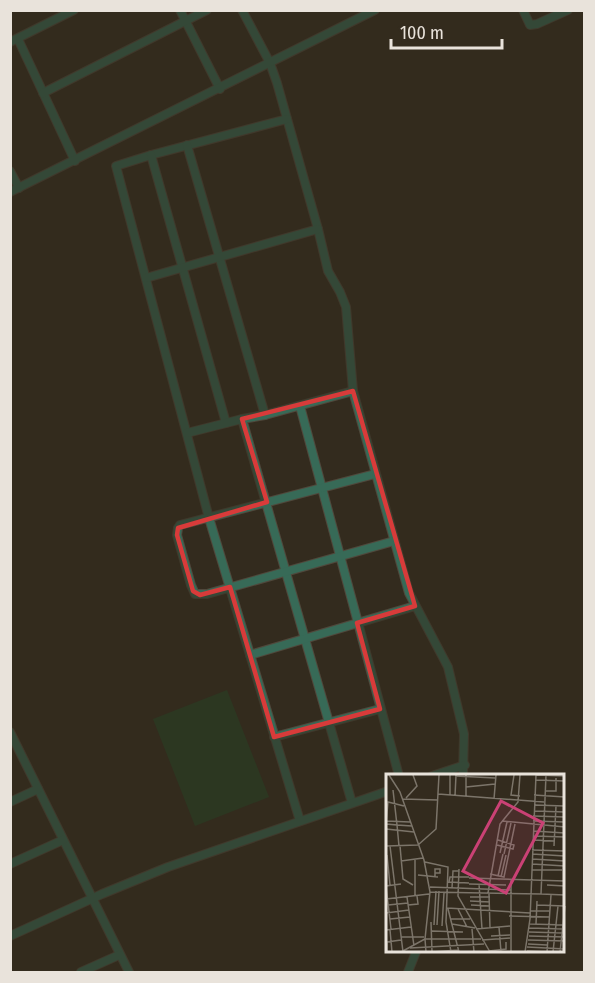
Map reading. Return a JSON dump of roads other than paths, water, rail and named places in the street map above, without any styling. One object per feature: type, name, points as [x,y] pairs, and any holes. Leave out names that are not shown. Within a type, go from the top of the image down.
[{"type":"street","points":[[74,10],[14,40],[43,93],[75,161]]},
{"type":"street","points":[[180,10],[220,89]]},
{"type":"street","points":[[43,93],[207,10]]},
{"type":"street","points":[[242,10],[270,63],[328,271],[346,308],[353,391],[409,593],[448,667],[464,734],[463,774]]},
{"type":"street","points":[[10,171],[15,190],[375,10]]},
{"type":"street","points":[[523,10],[530,25],[567,10]]},
{"type":"street","points":[[287,119],[116,166],[209,518],[300,821]]},
{"type":"street","points":[[187,145],[265,416]]},
{"type":"street","points":[[151,155],[226,423]]},
{"type":"street","points":[[146,278],[318,229]]},
{"type":"street","points":[[187,433],[242,418],[265,416],[353,391]]},
{"type":"street","points":[[300,406],[320,489],[398,774]]},
{"type":"street","points":[[242,418],[352,802]]},
{"type":"street","points":[[375,474],[188,522],[177,528],[191,585],[195,594],[200,595],[394,541]]},
{"type":"street","points":[[250,655],[416,606]]},
{"type":"street","points":[[274,737],[380,709]]},
{"type":"street","points":[[11,736],[129,972]]},
{"type":"street","points":[[438,774],[465,765]]},
{"type":"street","points":[[10,802],[38,789]]},
{"type":"street","points":[[10,936],[168,867],[386,792]]},
{"type":"street","points":[[10,864],[63,840]]},
{"type":"street","points":[[408,972],[415,953]]},
{"type":"street","points":[[81,972],[119,955]]}]
